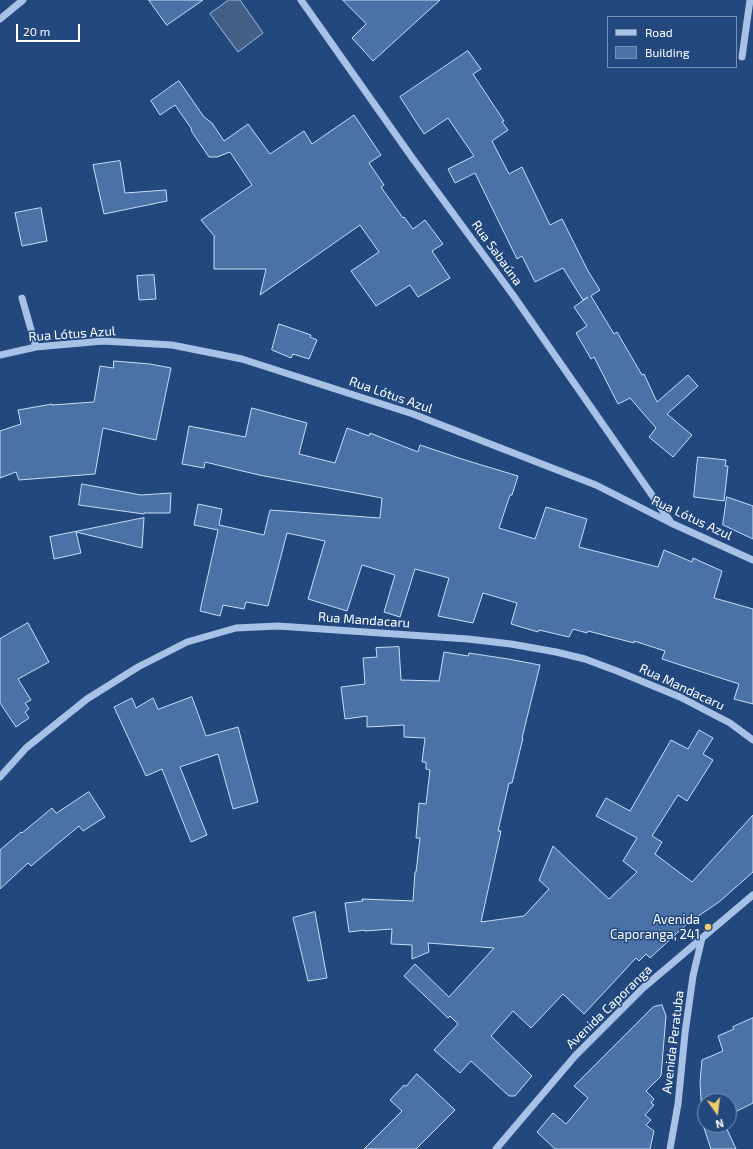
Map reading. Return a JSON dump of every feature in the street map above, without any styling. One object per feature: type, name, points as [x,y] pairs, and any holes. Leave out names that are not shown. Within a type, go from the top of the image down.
[{"type":"street","points":[[0,19],[23,0]]},
{"type":"street","name":"Rua Sabaúna","points":[[300,0],[413,159],[513,295],[671,523]]},
{"type":"street","points":[[742,57],[750,0]]},
{"type":"street","points":[[22,298],[36,348]]},
{"type":"street","name":"Rua Lótus Azul","points":[[0,355],[36,348],[103,341],[172,345],[242,359],[413,414],[596,485],[671,523],[753,560]]},
{"type":"street","name":"Rua Mandacaru","points":[[0,777],[26,748],[87,699],[112,683],[138,667],[186,642],[236,628],[278,626],[460,639],[511,644],[556,652],[585,659],[680,697],[730,723],[753,740]]},
{"type":"street","name":"Avenida Caporanga","points":[[496,1149],[575,1056],[643,988],[753,895]]},
{"type":"street","name":"Avenida Peratuba","points":[[670,1149],[678,1104],[693,976],[702,938]]},
{"type":"water","points":[[229,0],[240,0],[263,33],[238,52],[210,14]]},
{"type":"building","points":[[149,0],[203,0],[167,25]]},
{"type":"building","points":[[343,0],[440,0],[373,61],[352,38],[366,24]]},
{"type":"building","points":[[468,51],[481,69],[473,74],[504,121],[502,122],[508,130],[492,141],[509,174],[522,167],[550,225],[562,219],[588,271],[600,290],[591,296],[614,334],[617,332],[642,375],[644,374],[657,402],[688,375],[698,386],[667,414],[692,435],[673,457],[649,437],[656,428],[630,398],[618,404],[594,357],[591,359],[576,333],[587,326],[574,307],[588,297],[583,300],[563,268],[535,282],[522,256],[517,259],[475,173],[455,183],[448,169],[474,156],[448,118],[424,134],[400,97]]},
{"type":"building","points":[[179,81],[204,117],[212,123],[224,141],[248,124],[270,154],[304,131],[312,144],[354,115],[381,155],[369,163],[384,185],[381,187],[403,218],[404,217],[413,229],[425,220],[443,244],[432,251],[450,278],[418,297],[410,285],[376,306],[351,271],[379,252],[360,225],[260,295],[266,269],[214,269],[215,237],[201,220],[252,185],[230,152],[217,157],[209,157],[175,105],[160,115],[151,101]]},
{"type":"building","points":[[120,161],[125,193],[166,190],[167,201],[104,214],[93,165]]},
{"type":"building","points":[[41,208],[47,241],[22,246],[15,213]]},
{"type":"building","points":[[154,275],[156,299],[139,300],[137,276]]},
{"type":"building","points":[[279,324],[311,335],[310,337],[317,340],[309,359],[293,354],[291,358],[272,350]]},
{"type":"building","points":[[114,361],[150,364],[171,368],[156,440],[103,428],[95,474],[19,480],[16,472],[0,478],[0,431],[21,424],[18,410],[52,404],[94,402],[100,366],[113,368]]},
{"type":"building","points":[[252,408],[307,423],[299,454],[335,463],[347,428],[369,436],[370,433],[418,452],[420,445],[518,476],[499,528],[535,539],[546,507],[587,519],[579,547],[658,567],[664,550],[692,562],[693,558],[722,571],[714,598],[753,609],[753,704],[734,699],[739,684],[662,659],[665,651],[634,641],[634,643],[588,631],[587,633],[573,629],[569,637],[539,630],[538,632],[511,624],[517,603],[483,593],[473,623],[438,616],[449,578],[415,569],[400,617],[384,612],[395,575],[362,565],[347,611],[308,599],[325,541],[287,533],[268,606],[246,602],[244,609],[223,605],[220,616],[200,611],[218,530],[194,525],[198,504],[222,509],[219,525],[264,535],[270,510],[380,518],[382,498],[259,475],[205,462],[204,468],[182,464],[189,426],[245,437]]},
{"type":"building","points":[[698,457],[726,460],[725,466],[728,466],[724,501],[694,497]]},
{"type":"building","points":[[82,484],[141,495],[171,493],[170,513],[144,514],[79,505]]},
{"type":"building","points":[[727,497],[753,506],[753,539],[723,525]]},
{"type":"building","points":[[144,518],[142,548],[76,532],[81,553],[54,559],[50,537]]},
{"type":"building","points":[[28,623],[49,662],[18,679],[31,700],[25,703],[29,709],[25,712],[29,718],[16,727],[0,703],[0,639]]},
{"type":"building","points":[[399,647],[401,680],[439,681],[444,652],[468,656],[469,653],[540,665],[512,783],[509,783],[498,831],[501,831],[481,922],[524,916],[549,889],[539,880],[553,846],[609,899],[637,872],[623,861],[637,838],[596,816],[606,798],[630,811],[671,740],[688,749],[699,730],[713,738],[703,754],[713,760],[687,801],[678,795],[652,836],[662,842],[655,854],[692,882],[753,815],[753,872],[719,902],[688,923],[650,958],[646,954],[639,961],[636,958],[584,1014],[563,994],[531,1028],[513,1011],[491,1036],[532,1076],[515,1096],[509,1096],[471,1061],[460,1073],[434,1050],[458,1024],[450,1016],[448,1018],[404,976],[415,964],[449,997],[494,948],[428,943],[429,952],[412,959],[412,945],[391,944],[392,929],[349,932],[345,903],[363,901],[362,899],[413,901],[415,872],[420,838],[416,838],[419,803],[426,804],[430,770],[426,769],[426,762],[422,762],[425,738],[404,737],[404,725],[367,727],[367,716],[345,719],[341,687],[365,684],[363,658],[377,657],[376,648]]},
{"type":"building","points":[[192,697],[206,736],[238,727],[258,802],[233,809],[218,754],[180,767],[207,835],[191,842],[162,769],[146,776],[114,707],[132,698],[136,708],[153,698],[158,709]]},
{"type":"building","points":[[89,792],[105,817],[83,831],[79,826],[31,866],[28,863],[0,889],[0,850],[52,808],[56,813]]},
{"type":"building","points":[[315,912],[327,978],[308,981],[293,918]]},
{"type":"building","points":[[662,1005],[666,1016],[661,1076],[646,1091],[654,1099],[651,1103],[654,1105],[645,1115],[651,1120],[646,1125],[654,1131],[650,1149],[555,1149],[537,1132],[553,1113],[566,1124],[588,1098],[574,1086],[653,1007]]},
{"type":"building","points":[[753,1018],[753,1103],[737,1111],[737,1093],[701,1093],[700,1082],[702,1060],[723,1051],[718,1036],[734,1029],[733,1027]]},
{"type":"building","points":[[417,1074],[455,1110],[416,1149],[364,1149],[402,1111],[390,1100]]},
{"type":"building","points":[[706,1133],[729,1133],[736,1149],[711,1149]]},
{"type":"place","name":"Avenida Caporanga, 241","points":[[708,927]]}]
